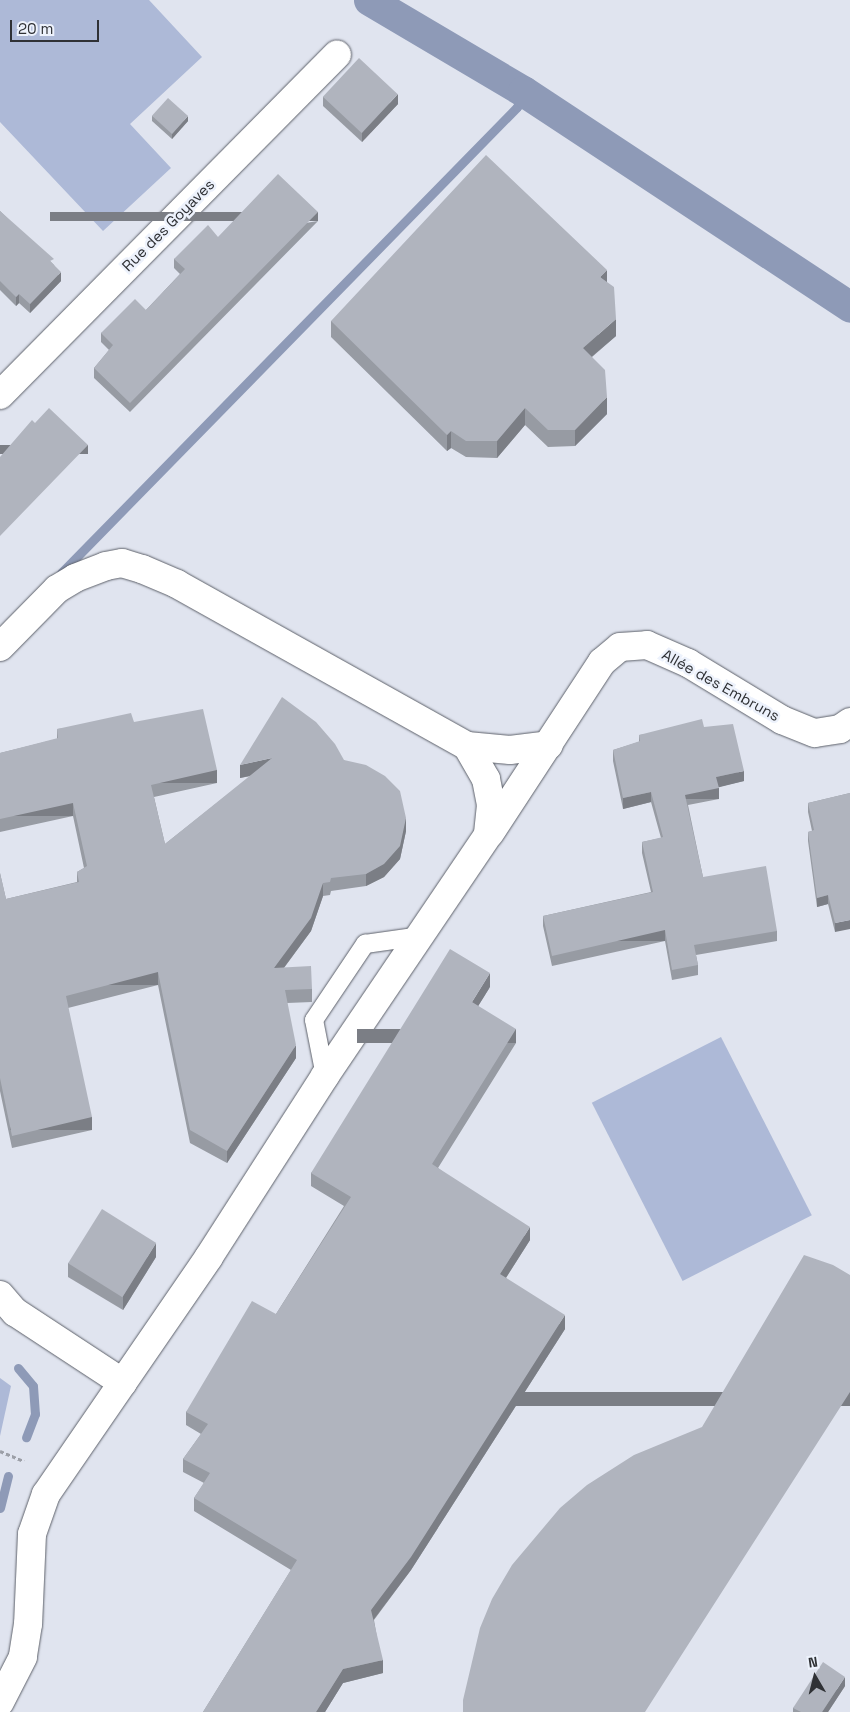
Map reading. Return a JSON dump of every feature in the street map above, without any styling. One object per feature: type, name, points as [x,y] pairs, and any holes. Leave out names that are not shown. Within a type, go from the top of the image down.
[{"type":"street","name":"Rue des Goyaves","points":[[5,380],[337,54]]},
{"type":"street","points":[[0,648],[57,589],[92,570],[122,563],[177,584],[467,746],[510,750],[550,745]]},
{"type":"street","name":"Allée des Embruns","points":[[0,1702],[18,1670],[26,1644],[32,1534],[39,1508],[325,1076],[550,745],[602,662],[620,647],[647,645],[688,664],[782,720],[815,733],[840,729],[850,722]]},
{"type":"street","points":[[467,746],[481,768],[490,792],[488,836]]},
{"type":"street","points":[[0,1295],[16,1312],[123,1383]]},
{"type":"lane","points":[[325,1076],[314,1020],[365,944],[420,936]]},
{"type":"path","points":[[0,1451],[24,1461]]},
{"type":"shaded area","points":[[0,0],[149,0],[202,57],[130,124],[171,168],[103,231],[0,122]]},
{"type":"shaded area","points":[[721,1037],[812,1215],[683,1281],[592,1103]]},
{"type":"shaded area","points":[[0,1378],[11,1386],[0,1436]]},
{"type":"building","points":[[359,58],[398,94],[362,133],[323,97]]},
{"type":"building","points":[[168,98],[188,116],[172,134],[152,116]]},
{"type":"building","points":[[486,155],[607,270],[600,277],[614,287],[616,319],[583,348],[605,370],[607,397],[575,430],[548,430],[525,408],[497,441],[466,441],[451,431],[447,435],[331,321]]},
{"type":"building","points":[[278,174],[318,212],[130,403],[94,368],[113,345],[101,333],[135,299],[146,310],[185,269],[174,259],[208,225],[218,237]]},
{"type":"building","points":[[0,211],[54,259],[50,261],[61,272],[30,304],[19,294],[16,297],[0,281]]},
{"type":"building","points":[[49,408],[88,445],[0,536],[0,457],[32,420],[35,423]]},
{"type":"building","points":[[282,697],[316,722],[335,744],[344,760],[366,765],[385,776],[400,791],[406,818],[400,846],[384,864],[366,874],[331,878],[330,882],[323,883],[311,918],[274,968],[311,966],[312,989],[285,990],[296,1045],[227,1151],[190,1130],[158,972],[66,996],[92,1117],[12,1136],[0,1078],[0,873],[6,899],[79,882],[77,872],[87,866],[73,803],[0,819],[0,753],[58,738],[57,729],[131,713],[134,722],[203,709],[217,770],[151,785],[165,844],[272,758],[240,765]]},
{"type":"building","points":[[702,719],[704,727],[733,724],[744,771],[716,777],[719,788],[685,795],[703,877],[766,866],[777,931],[694,945],[698,965],[672,970],[665,930],[552,956],[543,916],[653,892],[642,842],[663,837],[651,792],[623,798],[613,750],[640,741],[639,735]]},
{"type":"building","points":[[850,793],[850,920],[835,923],[828,895],[817,898],[808,832],[814,830],[808,803]]},
{"type":"building","points":[[450,949],[490,973],[472,1002],[516,1029],[432,1164],[530,1227],[500,1274],[565,1315],[411,1557],[371,1610],[383,1660],[343,1669],[316,1712],[203,1712],[297,1560],[194,1498],[210,1473],[183,1459],[208,1424],[186,1412],[252,1301],[276,1314],[351,1197],[311,1173]]},
{"type":"building","points":[[102,1209],[156,1243],[122,1297],[68,1263]]},
{"type":"building","points":[[804,1255],[833,1265],[850,1275],[850,1392],[645,1712],[463,1712],[463,1700],[480,1628],[492,1599],[512,1565],[560,1508],[587,1485],[634,1455],[702,1427]]},
{"type":"building","points":[[823,1662],[845,1677],[822,1712],[801,1712],[793,1708]]},
{"type":"waterway","points":[[369,0],[523,91],[850,307]]},
{"type":"waterway","points":[[61,573],[517,107],[523,91]]},
{"type":"waterway","points":[[18,1368],[33,1386],[35,1414],[26,1437]]},
{"type":"waterway","points":[[0,1508],[8,1476]]}]
